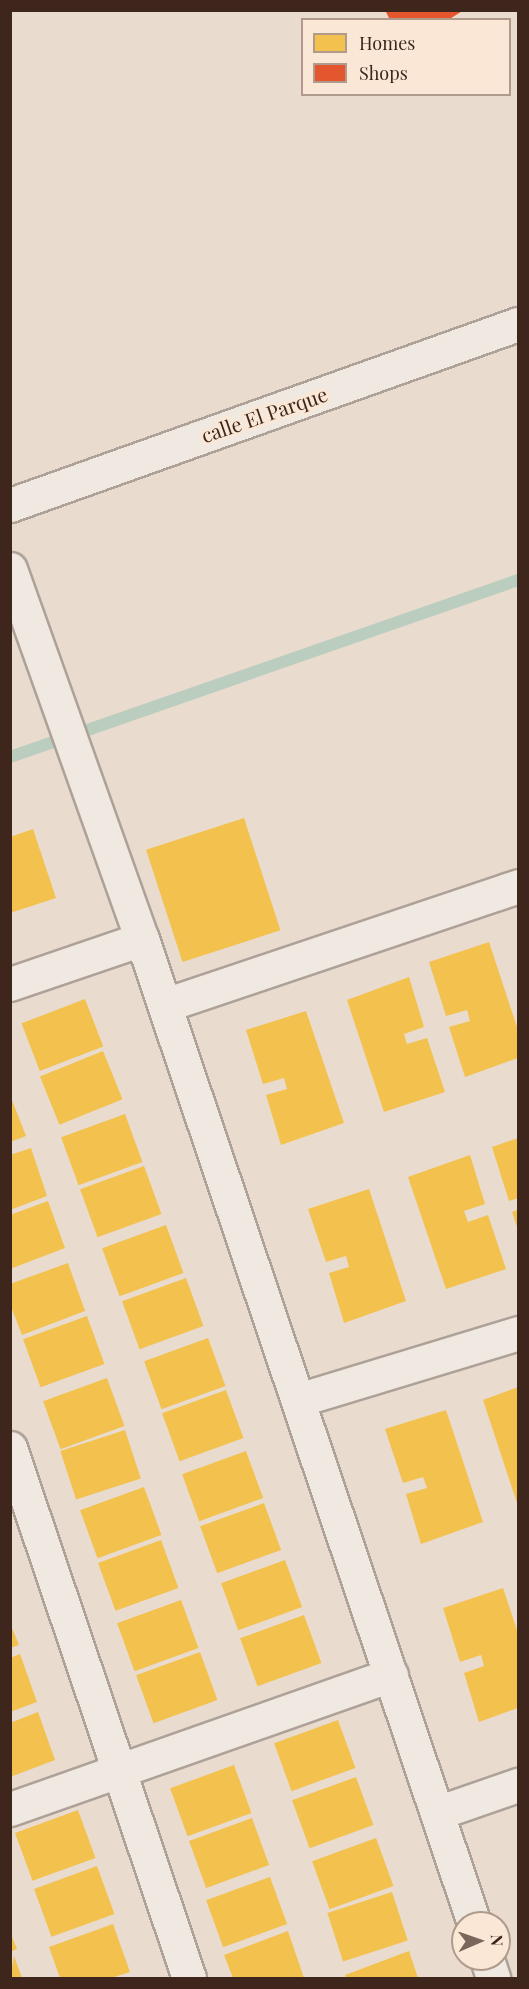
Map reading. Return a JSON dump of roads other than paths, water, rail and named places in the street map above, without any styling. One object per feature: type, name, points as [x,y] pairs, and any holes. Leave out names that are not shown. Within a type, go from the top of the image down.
[{"type":"street","name":"calle El Parque","points":[[10,505],[519,324]]},
{"type":"street","points":[[10,569],[80,758],[165,1005],[470,1911]]},
{"type":"street","points":[[165,1005],[519,886]]},
{"type":"street","points":[[10,984],[142,939]]},
{"type":"street","points":[[298,1400],[519,1333]]},
{"type":"street","points":[[10,1448],[189,1978]]},
{"type":"street","points":[[10,1809],[391,1675]]},
{"type":"street","points":[[437,1813],[519,1785]]},
{"type":"waterway","points":[[10,757],[518,580]]}]
